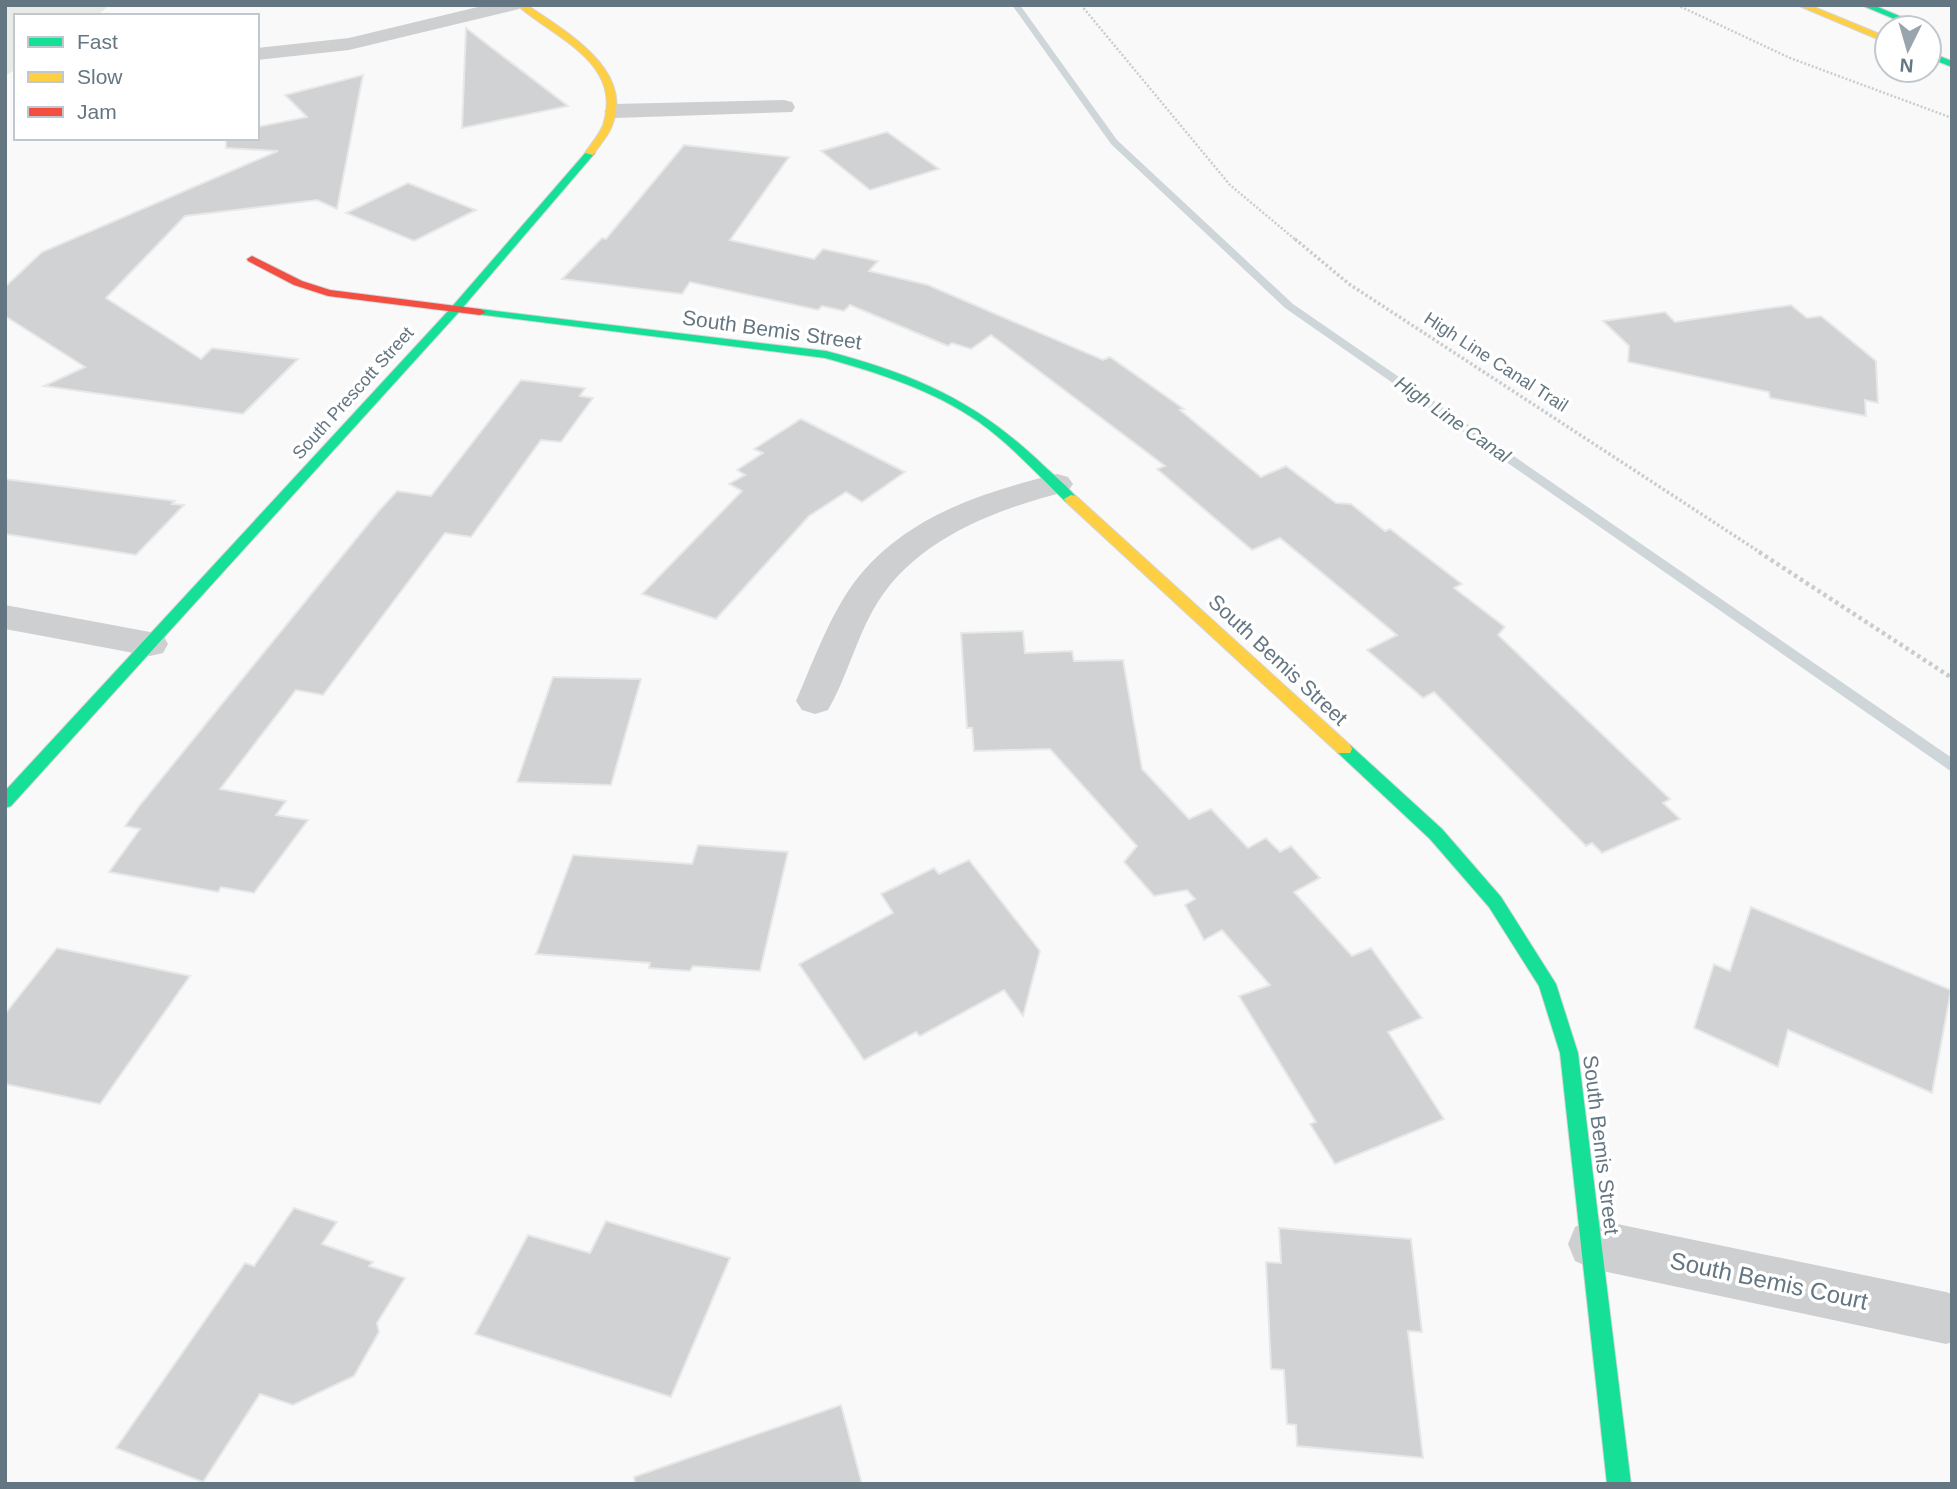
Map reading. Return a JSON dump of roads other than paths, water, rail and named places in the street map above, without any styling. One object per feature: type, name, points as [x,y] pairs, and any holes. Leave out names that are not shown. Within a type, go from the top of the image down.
[{"type":"street","points":[[259,54],[349,44],[512,5]]},
{"type":"street","points":[[521,5],[601,64],[613,87],[615,111],[784,107]]},
{"type":"street","points":[[1801,5],[1873,34]]},
{"type":"street","points":[[1865,5],[1888,14]]},
{"type":"street","name":"South Prescott Street","points":[[5,802],[454,310],[600,141],[615,111]]},
{"type":"street","name":"South Bemis Street","points":[[252,259],[298,283],[328,293],[826,355],[888,371],[945,395],[986,421],[1057,484],[1436,834],[1495,902],[1547,984],[1569,1053],[1619,1484]]},
{"type":"street","points":[[815,701],[855,610],[884,571],[914,544],[949,521],[995,500],[1057,484]]},
{"type":"street","points":[[5,617],[150,644]]},
{"type":"street","name":"South Bemis Court","points":[[1593,1244],[1946,1318]]},
{"type":"waterway","name":"High Line Canal","points":[[1016,5],[1114,142],[1289,306],[1952,766]]}]
